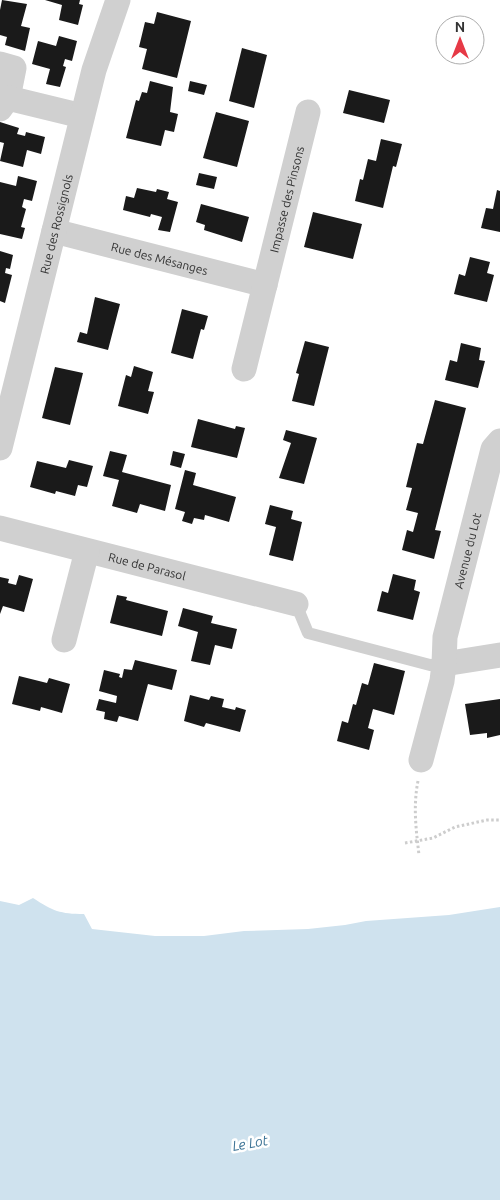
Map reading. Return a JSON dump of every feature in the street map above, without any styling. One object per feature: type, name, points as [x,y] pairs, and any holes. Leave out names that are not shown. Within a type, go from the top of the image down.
[{"type":"street","name":"Rue des Rossignols","points":[[0,448],[8,380],[54,231],[94,70],[118,0]]},
{"type":"street","points":[[0,64],[14,68],[4,103],[82,116]]},
{"type":"street","name":"Impasse des Pinsons","points":[[244,369],[308,112]]},
{"type":"street","name":"Rue des Mésanges","points":[[54,231],[265,285]]},
{"type":"street","name":"Avenue du Lot","points":[[421,760],[442,681],[445,637],[492,449],[500,442]]},
{"type":"street","name":"Rue de Parasol","points":[[0,528],[296,604]]},
{"type":"street","points":[[64,640],[87,551]]},
{"type":"street","points":[[444,664],[500,655]]},
{"type":"lane","points":[[296,604],[308,633],[430,666],[444,664]]},
{"type":"path","points":[[419,855],[415,824],[415,799],[421,760]]},
{"type":"path","points":[[405,842],[432,838],[455,827],[486,820],[500,820]]},
{"type":"water","name":"Le Lot","points":[[33,898],[57,911],[84,914],[92,929],[155,936],[204,936],[244,931],[308,929],[366,921],[449,915],[500,907],[500,1200],[0,1200],[0,901],[19,905]]},
{"type":"building","points":[[2,0],[27,4],[21,26],[30,28],[25,51],[5,45],[7,37],[0,35]]},
{"type":"building","points":[[45,0],[80,0],[79,4],[83,5],[78,25],[59,20],[62,5]]},
{"type":"building","points":[[157,12],[191,21],[177,78],[142,69],[147,49],[139,47],[145,22],[154,24]]},
{"type":"building","points":[[59,36],[77,41],[72,61],[65,59],[63,66],[66,67],[60,87],[46,84],[50,69],[32,64],[38,41],[56,46]]},
{"type":"building","points":[[242,48],[267,55],[254,108],[229,101]]},
{"type":"building","points":[[150,81],[173,87],[170,112],[178,114],[174,132],[165,130],[161,146],[126,138],[136,100],[139,101],[142,92],[147,93]]},
{"type":"building","points":[[190,81],[207,85],[204,95],[188,91]]},
{"type":"building","points":[[349,90],[390,100],[384,123],[343,113]]},
{"type":"building","points":[[216,112],[249,121],[237,167],[203,158]]},
{"type":"building","points":[[0,122],[19,128],[17,134],[25,136],[26,132],[45,137],[41,154],[27,150],[23,167],[0,161],[4,143],[0,142]]},
{"type":"building","points":[[381,139],[402,144],[396,167],[393,166],[383,208],[355,201],[360,179],[363,180],[368,159],[376,161]]},
{"type":"building","points":[[199,173],[217,177],[214,189],[196,185]]},
{"type":"building","points":[[18,176],[37,181],[32,201],[24,199],[22,207],[26,209],[21,227],[25,228],[22,239],[0,234],[0,182],[16,186]]},
{"type":"building","points":[[137,188],[156,192],[157,189],[169,192],[167,199],[178,202],[170,232],[158,230],[162,217],[151,214],[150,217],[123,210],[126,196],[134,198]]},
{"type":"building","points":[[497,190],[500,191],[500,232],[481,228],[486,208],[493,209]]},
{"type":"building","points":[[201,204],[249,217],[242,242],[204,230],[205,225],[196,222]]},
{"type":"building","points":[[313,212],[362,224],[353,259],[304,247]]},
{"type":"building","points":[[0,251],[13,255],[10,269],[6,268],[5,273],[12,275],[5,303],[0,301]]},
{"type":"building","points":[[470,257],[490,262],[487,273],[494,275],[487,302],[454,294],[459,274],[465,276]]},
{"type":"building","points":[[95,297],[120,304],[108,350],[77,342],[80,332],[87,334]]},
{"type":"building","points":[[182,309],[208,316],[204,330],[201,329],[193,359],[171,353]]},
{"type":"building","points":[[305,341],[329,347],[314,406],[292,401],[299,374],[296,373]]},
{"type":"building","points":[[461,343],[481,348],[479,360],[485,361],[478,388],[445,380],[450,360],[457,362]]},
{"type":"building","points":[[134,366],[153,372],[148,391],[154,392],[148,414],[118,406],[126,375],[131,377]]},
{"type":"building","points":[[55,367],[83,373],[70,425],[42,418]]},
{"type":"building","points":[[435,400],[466,408],[435,530],[441,531],[434,559],[402,550],[407,530],[413,532],[418,513],[406,510],[412,488],[406,487],[417,443],[423,444]]},
{"type":"building","points":[[198,419],[235,429],[236,426],[245,428],[237,458],[191,447]]},
{"type":"building","points":[[286,430],[317,438],[304,484],[279,478],[291,443],[283,440]]},
{"type":"building","points":[[110,451],[127,455],[122,472],[171,485],[165,511],[140,504],[137,513],[112,506],[119,480],[103,476]]},
{"type":"building","points":[[173,451],[185,454],[181,468],[170,465]]},
{"type":"building","points":[[69,460],[93,466],[87,487],[78,485],[75,496],[56,491],[55,494],[30,487],[37,461],[66,468]]},
{"type":"building","points":[[185,470],[196,473],[193,485],[236,497],[229,522],[205,515],[204,520],[194,518],[192,524],[182,521],[185,512],[175,509]]},
{"type":"building","points":[[270,505],[293,511],[291,519],[302,522],[293,561],[269,555],[276,527],[265,524]]},
{"type":"building","points":[[393,574],[416,580],[414,590],[420,592],[413,620],[377,611],[382,591],[388,593]]},
{"type":"building","points":[[19,575],[33,579],[24,612],[3,606],[0,614],[0,577],[9,579],[8,583],[16,585]]},
{"type":"building","points":[[117,595],[127,597],[126,600],[168,611],[162,636],[110,623]]},
{"type":"building","points":[[183,608],[213,616],[211,623],[237,629],[232,649],[215,645],[210,665],[191,661],[198,632],[178,626]]},
{"type":"building","points":[[135,660],[177,670],[172,690],[148,684],[138,721],[119,716],[117,722],[104,719],[105,712],[96,710],[99,699],[116,703],[117,696],[99,691],[104,670],[120,674],[119,677],[122,678],[124,669],[132,670]]},
{"type":"building","points":[[374,663],[405,671],[394,715],[373,709],[368,728],[374,730],[369,750],[337,741],[342,721],[348,723],[353,704],[356,705],[362,683],[368,685]]},
{"type":"building","points":[[19,676],[47,683],[49,678],[70,684],[62,713],[41,707],[40,711],[12,704]]},
{"type":"building","points":[[190,695],[209,700],[211,696],[224,699],[222,707],[235,710],[236,707],[246,710],[240,732],[206,723],[204,727],[184,721]]},
{"type":"building","points":[[500,699],[500,735],[487,738],[487,733],[470,735],[465,704]]}]
